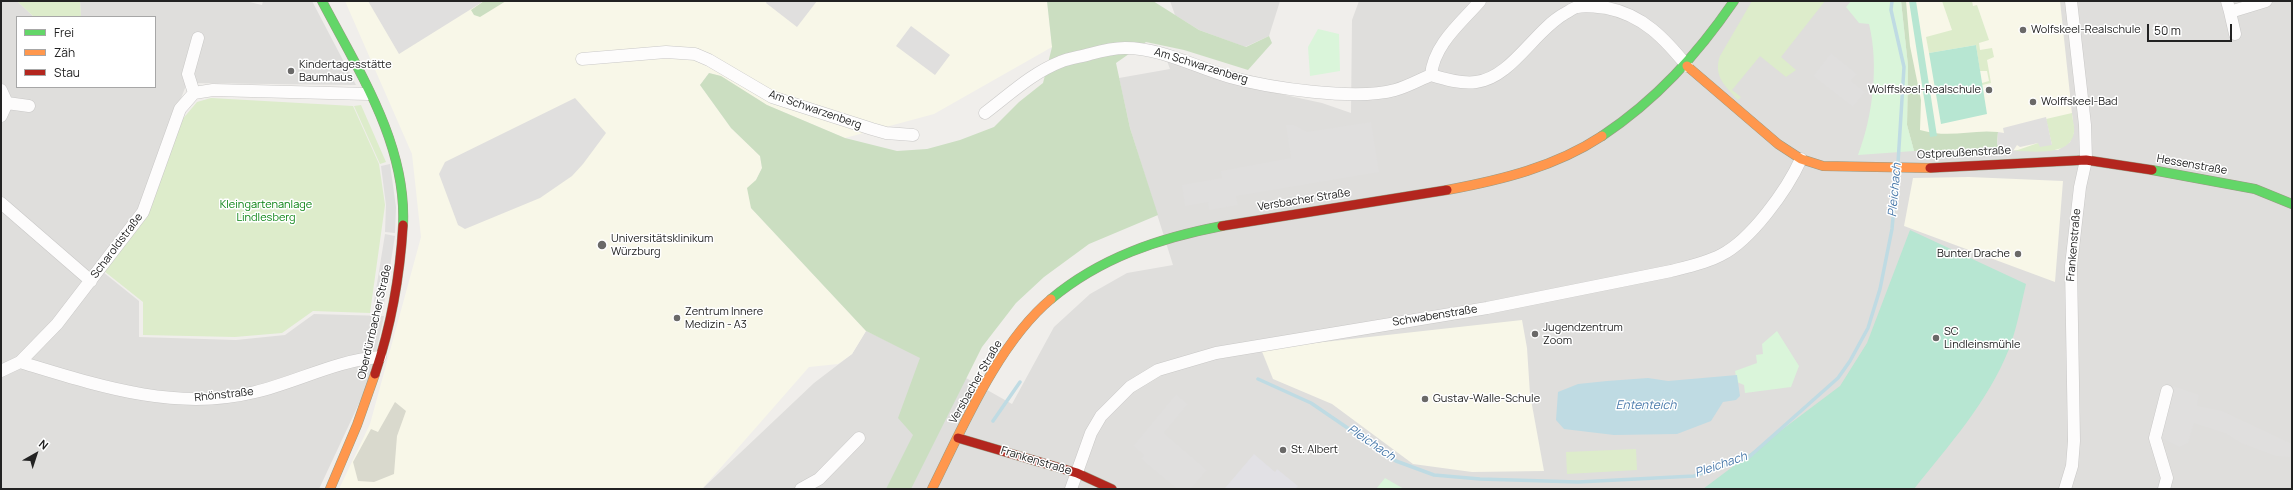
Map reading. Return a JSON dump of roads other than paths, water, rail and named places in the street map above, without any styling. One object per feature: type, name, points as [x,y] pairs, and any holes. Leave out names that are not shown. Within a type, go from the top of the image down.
[{"type":"street","name":"Oberdürrbacher Straße","points":[[322,1],[368,94],[392,149],[403,190],[400,266],[380,357],[369,397],[330,489]]},
{"type":"street","points":[[1480,1],[1437,51],[1432,61],[1431,75],[1442,78],[1476,82],[1501,72],[1552,20],[1576,7],[1597,7],[1631,14],[1657,33],[1674,49],[1687,66]]},
{"type":"street","name":"Versbacher Straße","points":[[932,489],[993,373],[1017,337],[1036,314],[1069,284],[1109,261],[1146,245],[1208,228],[1424,194],[1506,177],[1535,169],[1579,149],[1615,128],[1660,92],[1687,66],[1710,37],[1734,1]]},
{"type":"street","name":"Frankenstraße","points":[[2065,489],[2072,466],[2074,441],[2071,266],[2080,187],[2086,160],[2084,125],[2071,1]]},
{"type":"street","points":[[2236,34],[2229,6],[2266,1]]},
{"type":"street","points":[[198,38],[188,74],[194,93],[213,90],[368,94]]},
{"type":"street","name":"Am Schwarzenberg","points":[[985,113],[1028,79],[1060,62],[1101,51],[1124,48],[1145,49],[1172,56],[1230,77],[1267,86],[1349,94],[1368,95],[1395,90],[1431,75]]},
{"type":"street","name":"Am Schwarzenberg","points":[[582,59],[666,52],[695,54],[709,60],[772,97],[886,133],[913,135]]},
{"type":"street","name":"Ostpreußenstraße","points":[[1687,66],[1778,144],[1801,160],[1823,166],[1919,168],[2086,160]]},
{"type":"street","points":[[1,90],[7,103],[1,116]]},
{"type":"street","name":"Scharoldstraße","points":[[1,371],[20,362],[57,324],[142,212],[180,110],[194,93]]},
{"type":"street","points":[[7,103],[28,106]]},
{"type":"street","name":"Schwabenstraße","points":[[1070,489],[1091,433],[1101,416],[1118,397],[1149,374],[1216,353],[1487,308],[1671,271],[1701,263],[1720,256],[1732,249],[1764,217],[1795,173],[1801,160]]},
{"type":"street","name":"Hessenstraße","points":[[2086,160],[2208,179],[2255,190],[2292,204]]},
{"type":"street","points":[[1,203],[91,281]]},
{"type":"street","name":"Rhönstraße","points":[[20,362],[108,388],[162,397],[204,399],[254,393],[360,358],[380,357]]},
{"type":"street","points":[[2164,489],[2167,478],[2155,438],[2167,391]]},
{"type":"street","points":[[801,489],[819,479],[859,438]]},
{"type":"street","name":"Frankenstraße","points":[[958,438],[1076,473],[1112,489]]},
{"type":"water","name":"Ententeich","points":[[1737,375],[1740,396],[1736,400],[1723,402],[1711,421],[1677,434],[1614,435],[1564,429],[1556,420],[1558,392],[1578,384],[1648,378],[1668,381]]},
{"type":"waterway","name":"Pleichach","points":[[1892,1],[1891,10],[1904,67],[1898,163]]},
{"type":"waterway","name":"Pleichach","points":[[1258,379],[1311,403],[1396,461],[1434,475],[1480,479],[1578,482],[1694,476],[1749,457],[1838,378],[1850,361],[1868,328],[1880,289],[1892,229],[1897,171]]},
{"type":"waterway","name":"Pleichach","points":[[993,421],[1020,382]]},
{"type":"place","name":"Wolfskeel-Realschule","points":[[2023,30]]},
{"type":"place","name":"Kindertagesstätte Baumhaus","points":[[291,71]]},
{"type":"place","name":"Wolffskeel-Realschule","points":[[1989,90]]},
{"type":"place","name":"Wolffskeel-Bad","points":[[2033,102]]},
{"type":"place","name":"Universitätsklinikum Würzburg","points":[[602,245]]},
{"type":"place","name":"Bunter Drache","points":[[2018,254]]},
{"type":"place","name":"Zentrum Innere Medizin - A3","points":[[677,318]]},
{"type":"place","name":"Jugendzentrum Zoom","points":[[1535,334]]},
{"type":"place","name":"SC Lindleinsmühle","points":[[1936,338]]},
{"type":"place","name":"Gustav-Walle-Schule","points":[[1425,399]]},
{"type":"place","name":"St. Albert","points":[[1283,450]]},
{"type":"park label","name":"Kleingartenanlage Lindlesberg","points":[[266,211]]}]
